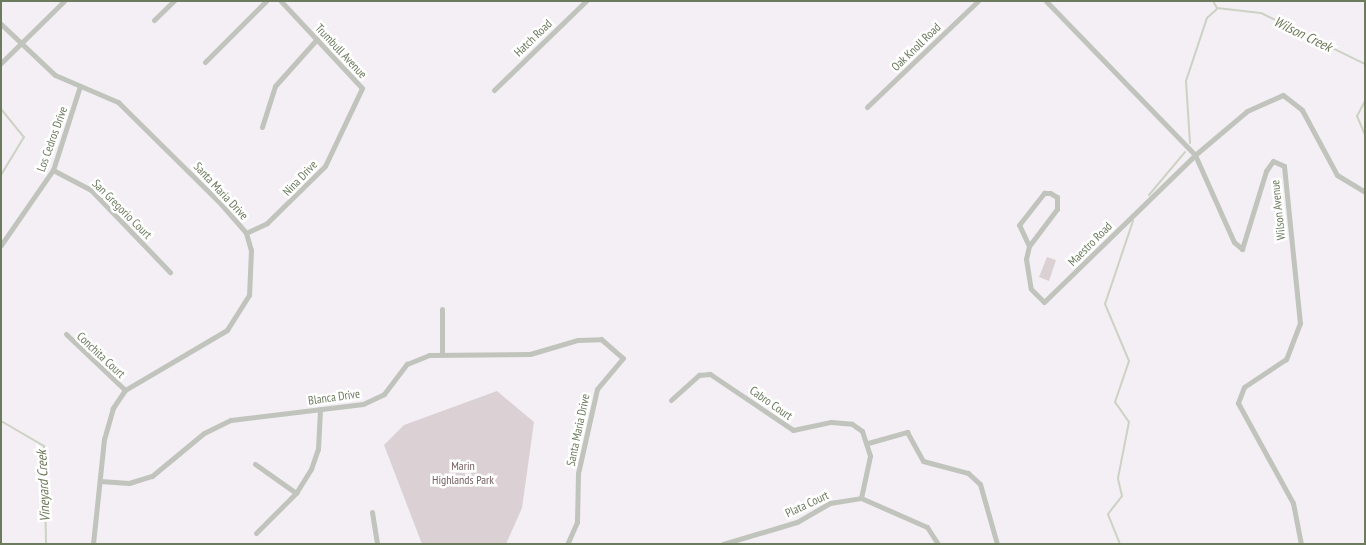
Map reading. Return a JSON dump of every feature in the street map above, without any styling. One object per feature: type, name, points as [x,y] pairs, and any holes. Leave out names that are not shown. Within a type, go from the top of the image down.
[{"type":"street","points":[[1,63],[64,1]]},
{"type":"street","points":[[154,20],[174,1]]},
{"type":"street","points":[[205,62],[266,1]]},
{"type":"street","name":"Trumbull Avenue","points":[[281,1],[360,83],[361,93]]},
{"type":"street","name":"Hatch Road","points":[[494,90],[586,1]]},
{"type":"street","name":"Oak Knoll Road","points":[[867,108],[978,1]]},
{"type":"street","name":"Wilson Avenue","points":[[1046,1],[1195,155],[1234,242],[1242,248],[1266,171],[1273,161],[1284,166],[1300,323],[1286,359],[1244,388],[1238,404],[1294,503],[1301,544]]},
{"type":"street","name":"Santa Maria Drive","points":[[1,24],[55,75],[118,102],[246,233],[252,283],[236,319],[227,330],[177,363],[124,390]]},
{"type":"street","points":[[262,127],[275,86],[318,40]]},
{"type":"street","name":"Los Cedros Drive","points":[[1,245],[53,170],[80,86]]},
{"type":"street","name":"Nina Drive","points":[[246,233],[267,223],[325,166],[343,121],[361,93]]},
{"type":"street","points":[[1195,155],[1247,111],[1283,95],[1302,110],[1337,175],[1365,192]]},
{"type":"street","name":"Maestro Road","points":[[1029,246],[1019,225],[1044,193],[1050,193],[1057,197],[1056,209],[1029,246],[1026,268],[1031,289],[1044,302],[1195,155]]},
{"type":"street","name":"San Gregorio Court","points":[[53,170],[91,190],[170,272]]},
{"type":"street","points":[[442,309],[442,353]]},
{"type":"street","name":"Conchita Court","points":[[66,334],[124,390]]},
{"type":"street","name":"Blanca Drive","points":[[100,481],[129,484],[152,476],[204,433],[231,420],[320,410],[376,399],[407,364],[442,353],[530,354],[587,338],[611,344],[623,358]]},
{"type":"street","name":"Santa Maria Drive","points":[[567,544],[577,522],[578,473],[597,389],[623,358]]},
{"type":"street","name":"Cabro Court","points":[[671,400],[699,375],[710,374],[788,428],[800,430],[842,421],[862,431],[868,443]]},
{"type":"street","points":[[92,544],[109,417],[124,390]]},
{"type":"street","points":[[256,533],[296,493],[318,449],[320,410]]},
{"type":"street","points":[[938,544],[927,527],[861,498],[868,443],[907,432],[923,461],[968,473],[980,484],[997,544]]},
{"type":"street","points":[[255,464],[296,493]]},
{"type":"street","name":"Plata Court","points":[[723,544],[797,522],[830,503],[861,498]]},
{"type":"street","points":[[372,512],[377,544]]},
{"type":"green space","points":[[1047,257],[1056,260],[1049,281],[1039,277]]},
{"type":"green space","name":"Marin Highlands Park","points":[[497,391],[534,422],[522,508],[506,544],[422,544],[384,445],[404,425]]},
{"type":"waterway","name":"Wilson Creek","points":[[1213,1],[1217,8],[1261,13],[1365,64]]},
{"type":"waterway","points":[[1190,143],[1186,81],[1207,18],[1217,9]]},
{"type":"waterway","points":[[1365,101],[1357,116],[1365,135]]},
{"type":"waterway","name":"Vineyard Creek","points":[[1,109],[24,137],[1,175]]},
{"type":"waterway","points":[[1149,195],[1185,152]]},
{"type":"waterway","points":[[1120,544],[1108,514],[1122,496],[1118,478],[1129,422],[1115,402],[1129,361],[1105,304],[1133,221]]},
{"type":"waterway","name":"Vineyard Creek","points":[[1,421],[44,446],[46,544]]}]
